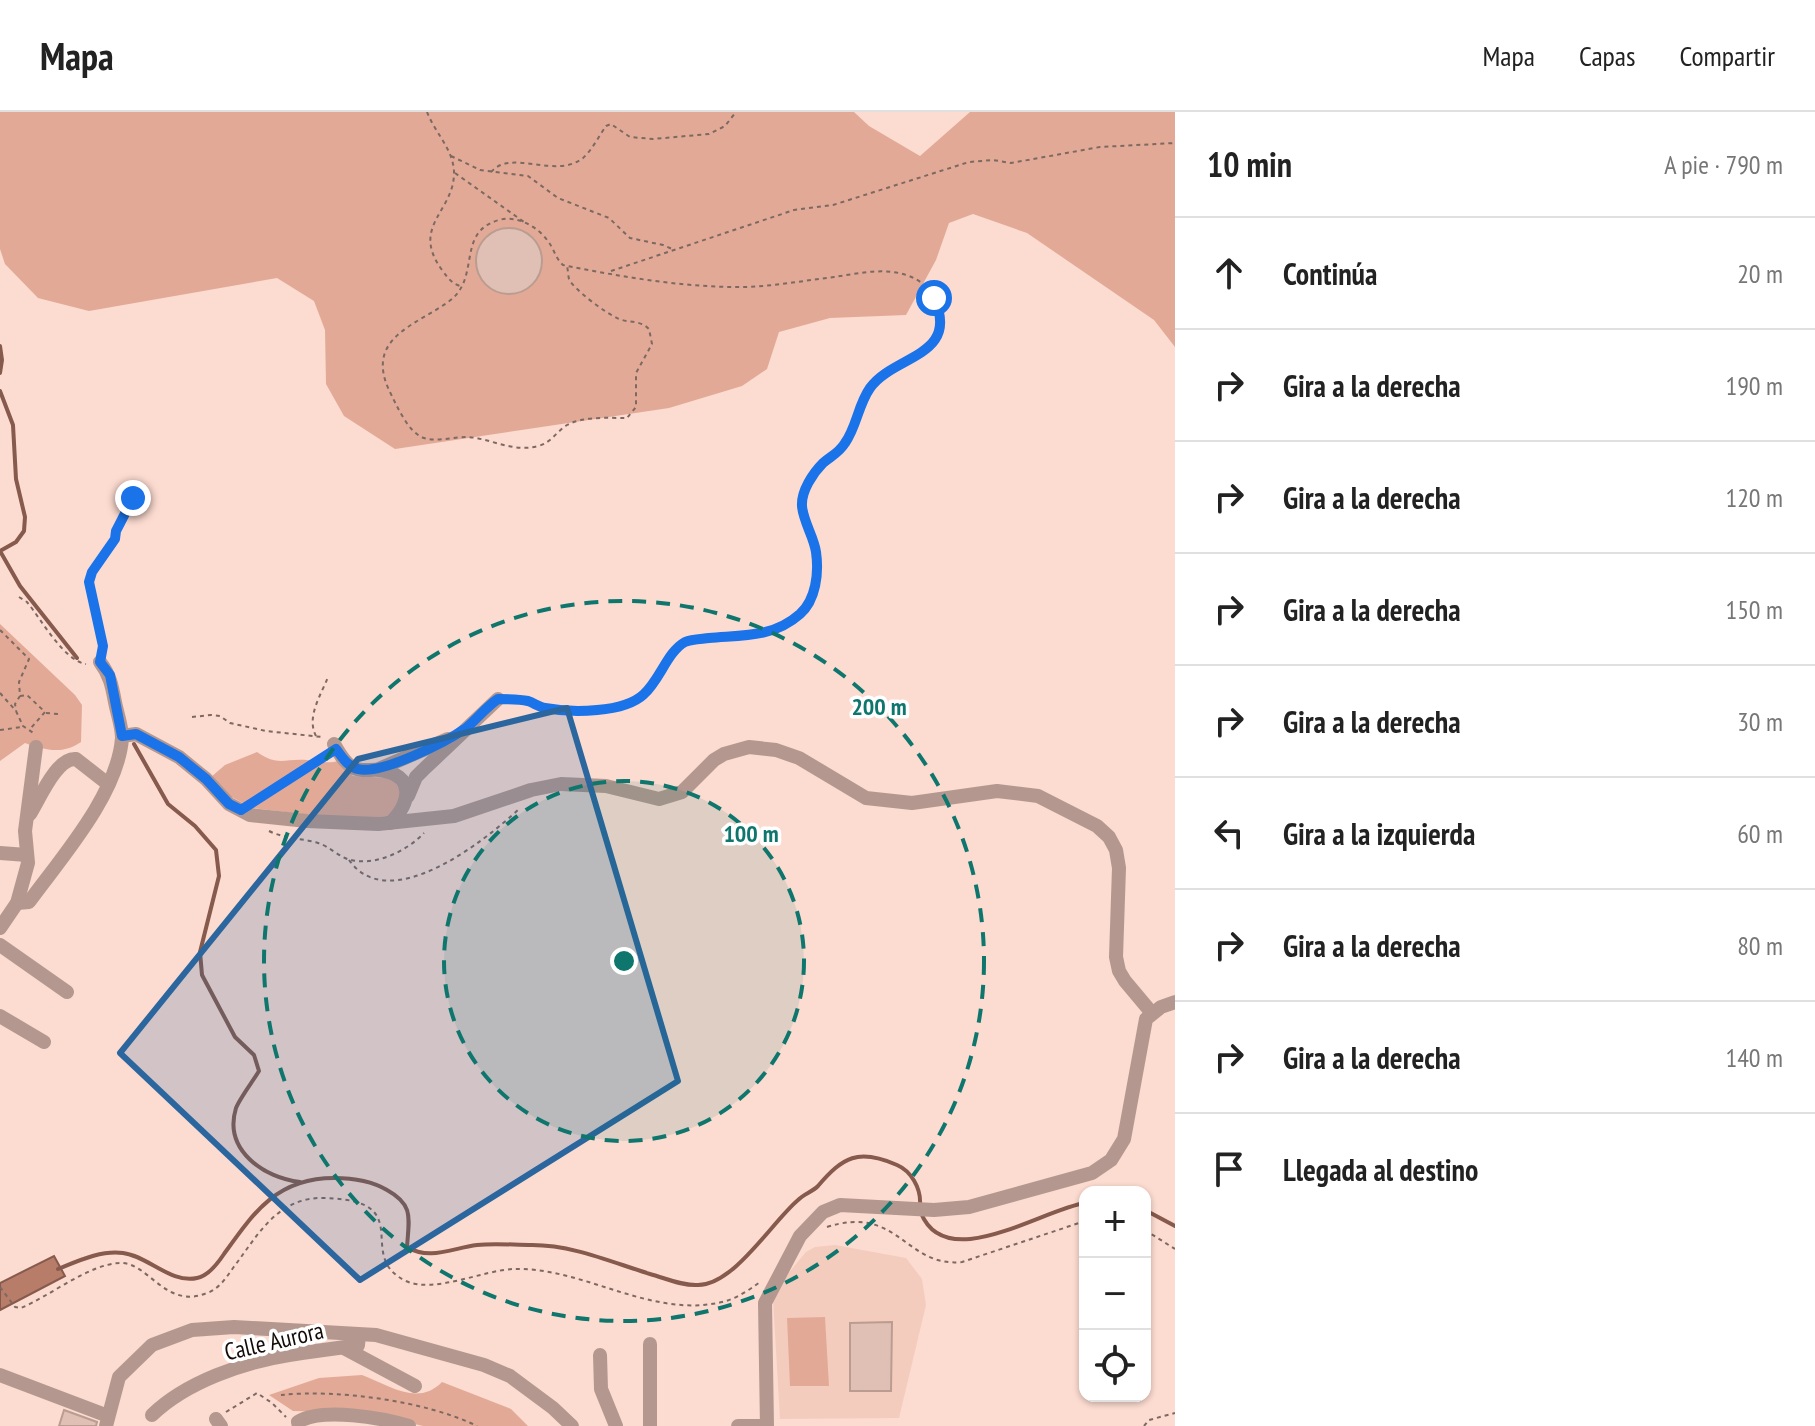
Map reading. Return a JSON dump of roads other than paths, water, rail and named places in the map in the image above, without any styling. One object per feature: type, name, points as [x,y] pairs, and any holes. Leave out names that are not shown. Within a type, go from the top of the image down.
[{"type":"street","points":[[17,903],[29,902],[75,838],[115,768],[122,736],[110,675],[100,662]]},
{"type":"street","points":[[390,823],[405,806],[416,777],[498,699]]},
{"type":"street","points":[[379,770],[463,729]]},
{"type":"street","points":[[122,736],[136,734],[179,757],[206,779],[229,804],[246,813],[335,822],[390,823],[435,819],[471,811],[531,790],[577,784],[606,786],[659,799],[669,798],[682,792],[714,760],[749,747],[776,750],[799,758],[866,798],[912,803],[997,791],[1038,796],[1097,826],[1109,837],[1116,850],[1119,868],[1116,957],[1119,971],[1151,1012]]},
{"type":"street","points":[[335,746],[344,761],[355,769],[379,770],[396,776],[406,788],[408,796]]},
{"type":"street","points":[[0,928],[17,903],[28,863],[25,831],[36,747]]},
{"type":"street","points":[[28,818],[60,763],[70,758],[76,759],[108,784]]},
{"type":"street","points":[[0,853],[27,855]]},
{"type":"street","points":[[0,945],[67,992]]},
{"type":"street","points":[[767,1426],[765,1303],[793,1246],[811,1223],[833,1207],[864,1205],[955,1209],[1072,1179],[1102,1167],[1118,1152],[1124,1139],[1146,1019],[1151,1012],[1175,1002]]},
{"type":"street","points":[[0,1016],[44,1042]]},
{"type":"street","points":[[0,1375],[107,1421],[119,1377],[152,1345],[169,1336],[223,1327],[376,1335],[470,1361],[510,1376],[572,1426]]},
{"type":"street","name":"Calle Aurora","points":[[152,1415],[161,1406],[218,1376],[258,1362],[358,1345],[359,1335]]},
{"type":"street","points":[[650,1344],[650,1426]]},
{"type":"street","points":[[344,1348],[415,1386]]},
{"type":"street","points":[[600,1355],[601,1389],[616,1426]]},
{"type":"street","points":[[298,1424],[307,1416],[366,1417],[409,1426]]},
{"type":"street","points":[[738,1426],[760,1426]]},
{"type":"waterway","points":[[0,346],[0,373]]},
{"type":"waterway","points":[[0,391],[13,425],[16,479],[25,517],[24,531],[16,542],[0,551],[20,586],[77,658]]},
{"type":"waterway","points":[[134,744],[168,804],[195,826],[216,850],[219,876],[200,952],[202,975],[235,1037],[254,1055],[259,1071],[236,1108],[235,1137],[241,1149],[261,1168],[273,1175],[300,1182]]},
{"type":"waterway","points":[[58,1269],[115,1252],[132,1255],[178,1277],[201,1277],[216,1265],[246,1224],[269,1200],[297,1184],[334,1178],[368,1182],[402,1201],[408,1213],[407,1247],[416,1251],[433,1253],[484,1244],[547,1246],[577,1251],[692,1285],[712,1282],[739,1264],[798,1200],[816,1188],[835,1168],[852,1158],[872,1157],[902,1168],[917,1186],[920,1204]]},
{"type":"waterway","points":[[921,1213],[934,1231],[951,1238],[973,1239],[997,1234],[1079,1205]]},
{"type":"waterway","points":[[1151,1213],[1175,1226]]}]
